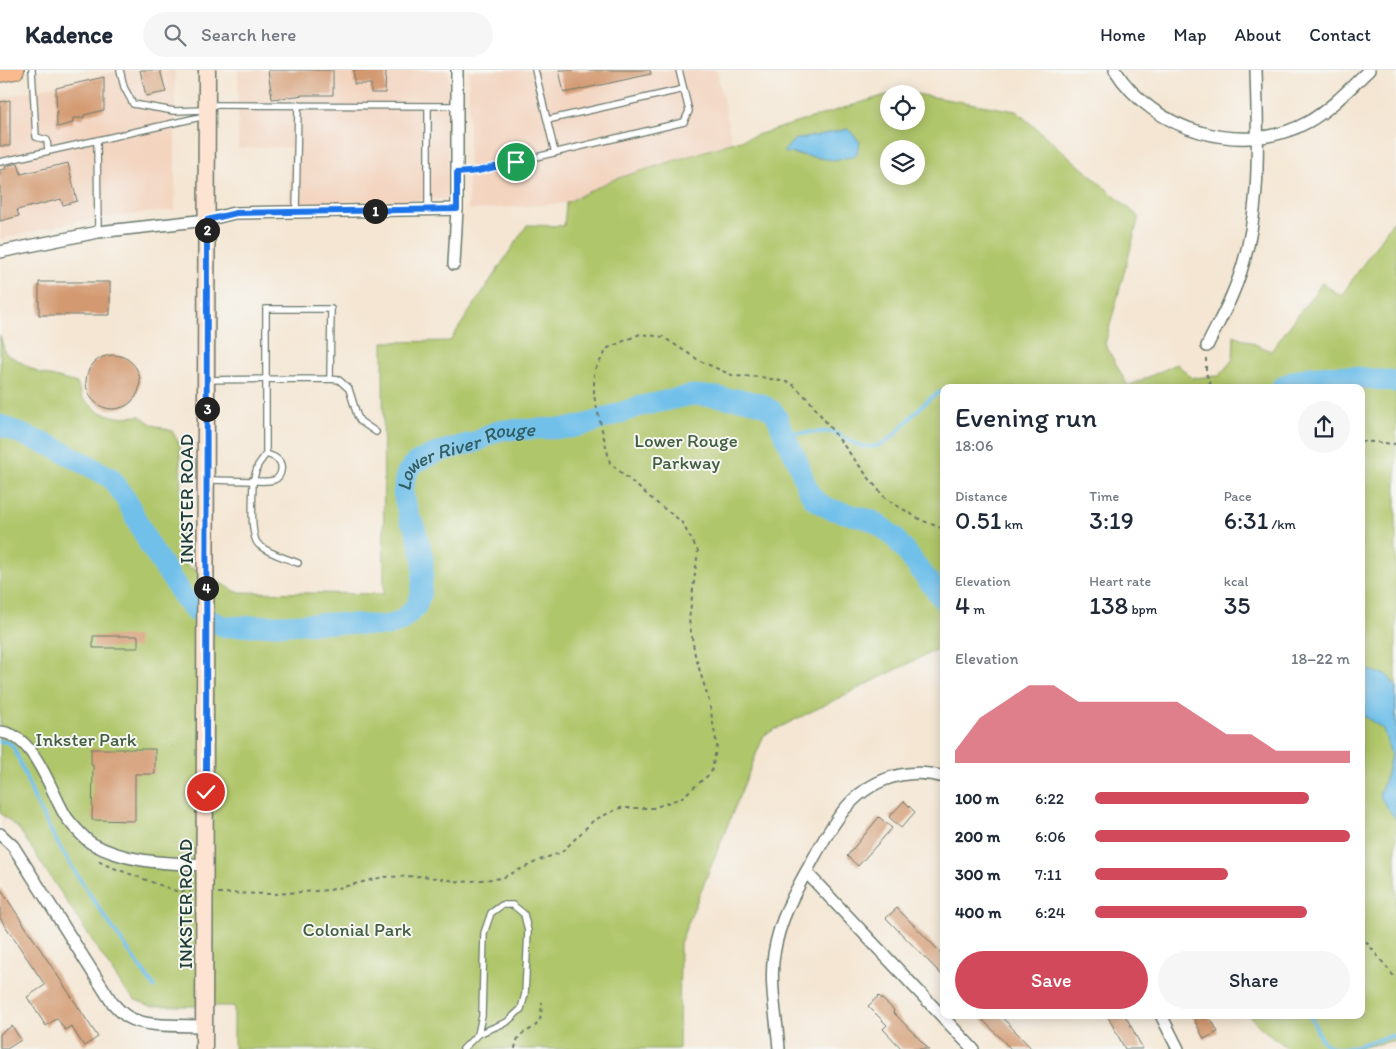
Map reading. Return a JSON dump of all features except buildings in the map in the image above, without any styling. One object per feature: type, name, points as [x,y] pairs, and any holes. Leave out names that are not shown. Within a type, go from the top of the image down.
[{"type":"main road","points":[[0,73],[15,70]]},
{"type":"main road","name":"INKSTER ROAD","points":[[204,1049],[207,70]]},
{"type":"street","points":[[454,264],[457,209],[457,70]]},
{"type":"street","points":[[1115,70],[1136,95],[1159,115],[1186,128],[1231,138],[1257,138],[1274,135],[1307,122],[1326,110],[1369,70]]},
{"type":"street","points":[[1207,346],[1232,294],[1246,253],[1250,232],[1256,194],[1256,70]]},
{"type":"street","points":[[0,252],[98,232],[207,220],[234,213],[457,209]]},
{"type":"street","points":[[0,732],[5,732],[22,741],[46,776],[65,816],[90,842],[122,856],[151,862],[206,865]]},
{"type":"street","points":[[779,1049],[773,982],[773,956],[777,936],[783,916],[792,898],[838,816],[865,789],[886,778],[906,774],[940,776]]},
{"type":"street","points":[[0,834],[12,846],[119,1011],[133,1020],[146,1024],[205,1026]]},
{"type":"street","points":[[806,872],[940,1014]]},
{"type":"street","points":[[945,1019],[973,1049]]},
{"type":"street","points":[[1163,1019],[1178,1049]]},
{"type":"lane","points":[[32,70],[36,137],[47,140],[48,151]]},
{"type":"lane","points":[[120,70],[124,88],[133,104],[146,108],[175,111],[298,105],[457,106]]},
{"type":"lane","points":[[535,70],[555,153]]},
{"type":"lane","points":[[457,173],[478,171],[684,122],[689,110],[679,70]]},
{"type":"lane","points":[[547,120],[684,89]]},
{"type":"lane","points":[[296,212],[298,105]]},
{"type":"lane","points":[[428,106],[428,210]]},
{"type":"lane","points":[[0,162],[97,140],[207,110]]},
{"type":"lane","points":[[97,140],[98,232]]},
{"type":"lane","points":[[298,563],[264,549],[258,545],[253,534],[253,481],[258,465],[266,454],[266,309],[331,309],[330,379]]},
{"type":"lane","points":[[207,380],[339,380],[349,389],[360,421],[376,432]]},
{"type":"lane","points":[[206,480],[253,481],[277,479],[280,474],[281,464],[278,459],[266,454]]},
{"type":"lane","points":[[463,1049],[478,1034],[507,1022],[521,1009],[525,994],[528,932],[524,914],[513,905],[502,905],[491,913],[484,933],[482,1016],[478,1034]]},
{"type":"path","points":[[221,893],[274,894],[330,890],[383,877],[423,876],[462,882],[502,878],[562,852],[594,820],[620,808],[653,808],[680,798],[711,772],[717,746],[710,700],[695,655],[689,620],[698,551],[681,521],[610,463],[594,396],[594,370],[608,348],[640,334],[664,337],[700,361],[734,376],[761,377],[791,383],[809,400],[886,499],[921,520],[940,527]]},
{"type":"path","points":[[1207,346],[1206,373],[1210,384]]},
{"type":"path","points":[[1365,441],[1396,444]]},
{"type":"path","points":[[1365,940],[1396,979]]},
{"type":"path","points":[[515,1049],[517,1038],[521,1033],[535,1026],[540,1018],[542,1002]]},
{"type":"shaded area","points":[[123,70],[175,70],[175,210],[83,220],[0,239],[0,98]]},
{"type":"shaded area","points":[[238,70],[449,70],[447,199],[289,203],[291,147],[238,148]]},
{"type":"shaded area","points":[[469,70],[717,70],[732,143],[612,180],[566,203],[468,210]]},
{"type":"green space","name":"Lower Rouge Parkway","points":[[925,96],[1016,111],[1139,217],[1105,344],[1127,384],[940,384],[940,648],[764,735],[680,943],[679,1049],[234,1049],[234,1006],[151,1006],[135,1000],[124,989],[19,829],[0,813],[0,335],[5,353],[39,373],[77,383],[82,398],[99,412],[117,417],[140,416],[153,425],[172,431],[180,445],[182,563],[237,592],[384,594],[383,342],[450,341],[527,225],[564,226],[566,203],[612,180],[880,97],[880,130],[925,130]]},
{"type":"green space","name":"Lower Rouge Parkway","points":[[1396,217],[1396,1040],[1354,1049],[1289,1049],[1252,1019],[1365,1019],[1365,384],[1132,384],[1177,364],[1192,378],[1219,376],[1233,359],[1234,335],[1271,351],[1322,283],[1341,296]]},
{"type":"water","points":[[848,129],[860,142],[856,156],[833,160],[783,152],[794,140]]},
{"type":"water","points":[[1365,669],[1387,675],[1396,687],[1396,820],[1379,795],[1386,777],[1391,755],[1383,729],[1365,717]]},
{"type":"waterway","name":"Lower River Rouge","points":[[1289,384],[1321,376],[1353,377],[1396,382]]},
{"type":"waterway","points":[[782,430],[799,433],[832,432],[859,445],[867,447],[876,446],[893,436],[926,402],[940,393]]},
{"type":"waterway","name":"Lower River Rouge","points":[[0,425],[56,448],[111,478],[127,501],[150,546],[185,599],[194,610],[225,627],[331,623],[387,626],[401,621],[416,607],[421,594],[423,573],[420,545],[414,525],[410,520],[403,493],[407,473],[416,462],[442,451],[476,442],[501,430],[570,428],[591,423],[637,407],[692,395],[740,399],[761,404],[773,411],[813,498],[830,509],[871,520],[883,528],[894,537],[940,596]]},
{"type":"waterway","points":[[0,741],[10,743],[13,747],[35,800],[76,874],[154,987]]},
{"type":"waterway","points":[[1311,1019],[1321,1039],[1332,1047],[1341,1049]]},
{"type":"waterway","points":[[1344,1049],[1396,1035]]},
{"type":"route","points":[[206,792],[207,220],[234,213],[457,209],[457,173],[478,171],[516,162]]},
{"type":"park label","name":"Inkster Park","points":[[86,739]]},
{"type":"park label","name":"Colonial Park","points":[[357,929]]}]
